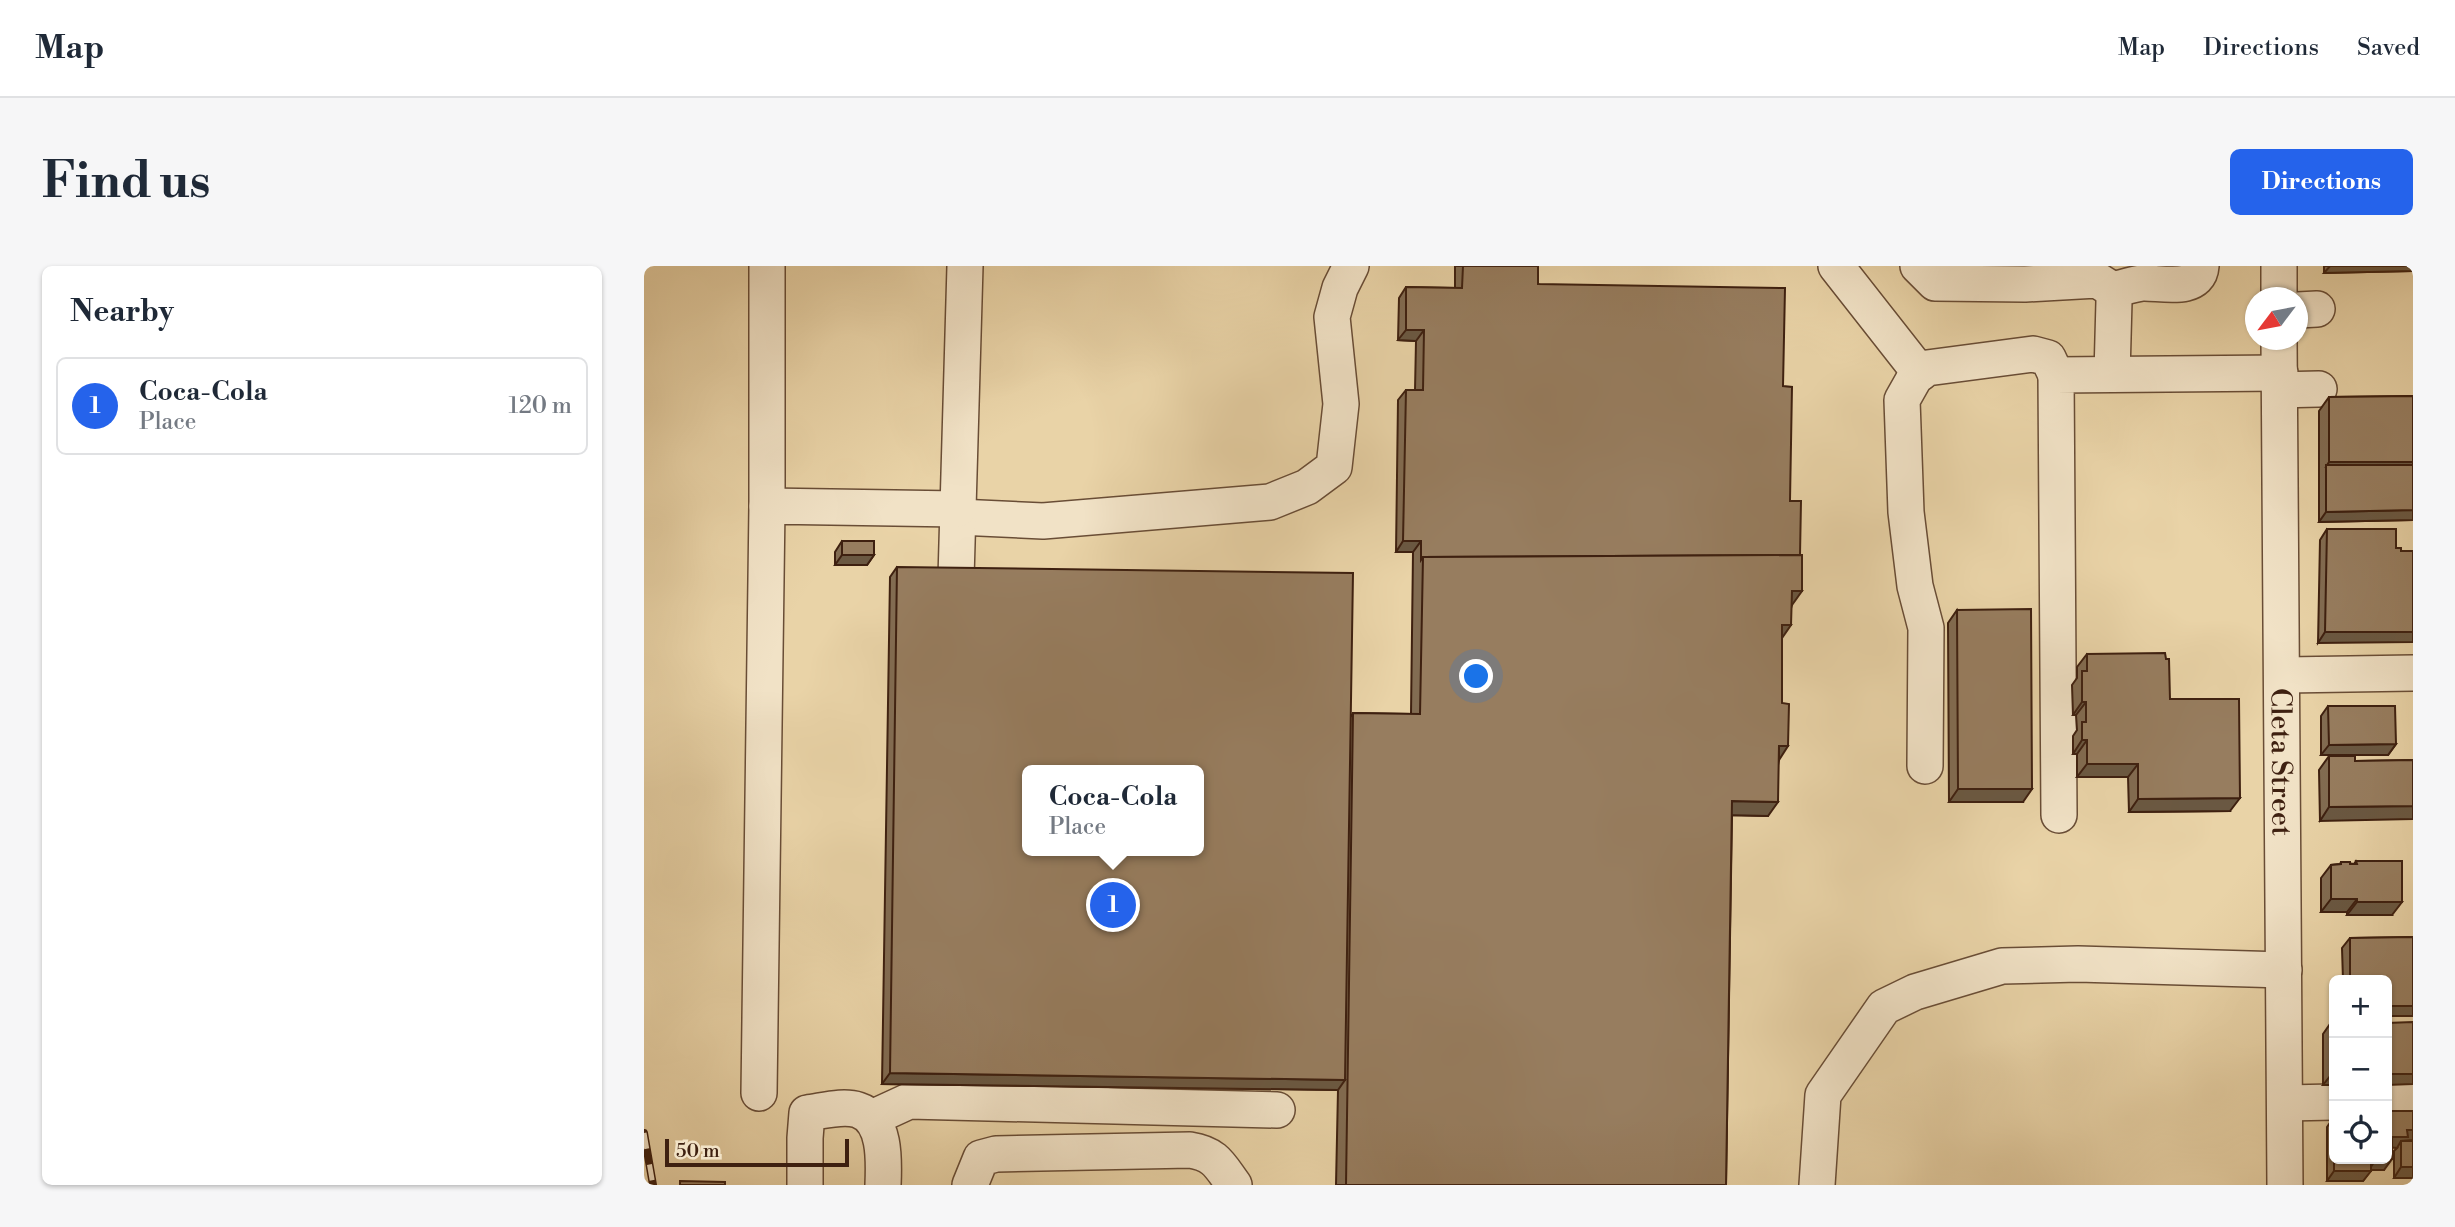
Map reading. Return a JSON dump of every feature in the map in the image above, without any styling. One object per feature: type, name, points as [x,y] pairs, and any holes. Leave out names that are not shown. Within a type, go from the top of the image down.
[{"type":"street","points":[[759,1093],[768,266]]},
{"type":"street","points":[[957,578],[965,266]]},
{"type":"street","points":[[767,506],[958,513],[1043,521],[1269,502],[1307,487],[1335,467],[1341,404],[1332,317],[1340,288],[1352,266]]},
{"type":"street","points":[[1836,266],[1920,373]]},
{"type":"street","points":[[1918,266],[1935,283],[2025,284],[2097,280],[2113,290],[2140,284],[2183,284],[2195,280],[2201,272],[2201,266]]},
{"type":"street","points":[[2279,266],[2279,287]]},
{"type":"street","points":[[2112,374],[2113,290]]},
{"type":"street","points":[[1924,766],[1926,628],[1915,586],[1906,512],[1902,400],[1915,377],[1927,368],[2033,354],[2049,358],[2056,374],[2059,815]]},
{"type":"street","points":[[2056,374],[2280,367],[2319,389]]},
{"type":"street","name":"Cleta Street","points":[[2280,367],[2286,1185]]},
{"type":"street","points":[[2282,675],[2413,673]]},
{"type":"street","points":[[1817,1185],[1823,1095],[1884,1007],[1915,992],[2002,966],[2078,964],[2284,970]]},
{"type":"street","points":[[872,1118],[909,1101],[1277,1110]]},
{"type":"street","points":[[2392,1102],[2413,1101]]},
{"type":"street","points":[[2285,1102],[2329,1102]]},
{"type":"street","points":[[805,1185],[807,1113],[837,1108],[858,1110],[872,1118],[881,1140],[883,1185]]},
{"type":"street","points":[[970,1185],[981,1158],[996,1154],[1190,1150],[1206,1153],[1215,1159],[1234,1185]]},
{"type":"building","points":[[1463,266],[1538,266],[1538,284],[1785,288],[1783,386],[1792,387],[1790,501],[1801,501],[1800,555],[1423,557],[1421,560],[1421,541],[1403,541],[1406,390],[1423,390],[1424,330],[1406,330],[1406,287],[1462,288]]},
{"type":"building","points":[[2413,396],[2413,462],[2329,462],[2329,397]]},
{"type":"building","points":[[2326,465],[2413,465],[2413,510],[2326,512]]},
{"type":"building","points":[[2327,529],[2396,529],[2396,548],[2413,551],[2413,632],[2325,632]]},
{"type":"building","points":[[842,541],[874,541],[874,555],[842,555]]},
{"type":"building","points":[[1802,555],[1802,591],[1792,591],[1791,625],[1782,625],[1782,703],[1789,704],[1788,746],[1779,746],[1778,802],[1732,801],[1726,1185],[1346,1185],[1353,713],[1420,714],[1423,557]]},
{"type":"building","points":[[897,567],[1353,573],[1345,1080],[890,1073]]},
{"type":"building","points":[[2031,609],[2032,789],[1958,789],[1957,610]]},
{"type":"building","points":[[2165,653],[2166,659],[2169,659],[2170,699],[2239,699],[2240,798],[2138,799],[2138,764],[2087,764],[2087,740],[2082,740],[2086,702],[2082,702],[2082,671],[2087,671],[2087,654]]},
{"type":"building","points":[[2328,706],[2395,706],[2396,744],[2329,745]]},
{"type":"building","points":[[2329,756],[2355,756],[2355,761],[2413,760],[2413,806],[2329,807]]},
{"type":"building","points":[[2356,861],[2402,861],[2402,902],[2331,899],[2331,865],[2341,862],[2357,864]]},
{"type":"building","points":[[2413,937],[2413,1006],[2392,1006],[2392,975],[2350,975],[2350,938]]},
{"type":"building","points":[[2413,1022],[2413,1074],[2392,1074],[2392,1023]]},
{"type":"building","points":[[2392,1111],[2413,1111],[2413,1130],[2407,1130],[2408,1137],[2392,1137]]},
{"type":"building","points":[[2401,1141],[2413,1141],[2413,1167],[2401,1167]]},
{"type":"building","points":[[2334,1164],[2371,1164],[2371,1171],[2334,1171]]},
{"type":"building","points":[[680,1181],[725,1182],[725,1185],[680,1185]]},
{"type":"railway","points":[[644,1133],[653,1185]]},
{"type":"place","name":"Coca-Cola","points":[[1113,905]]}]
